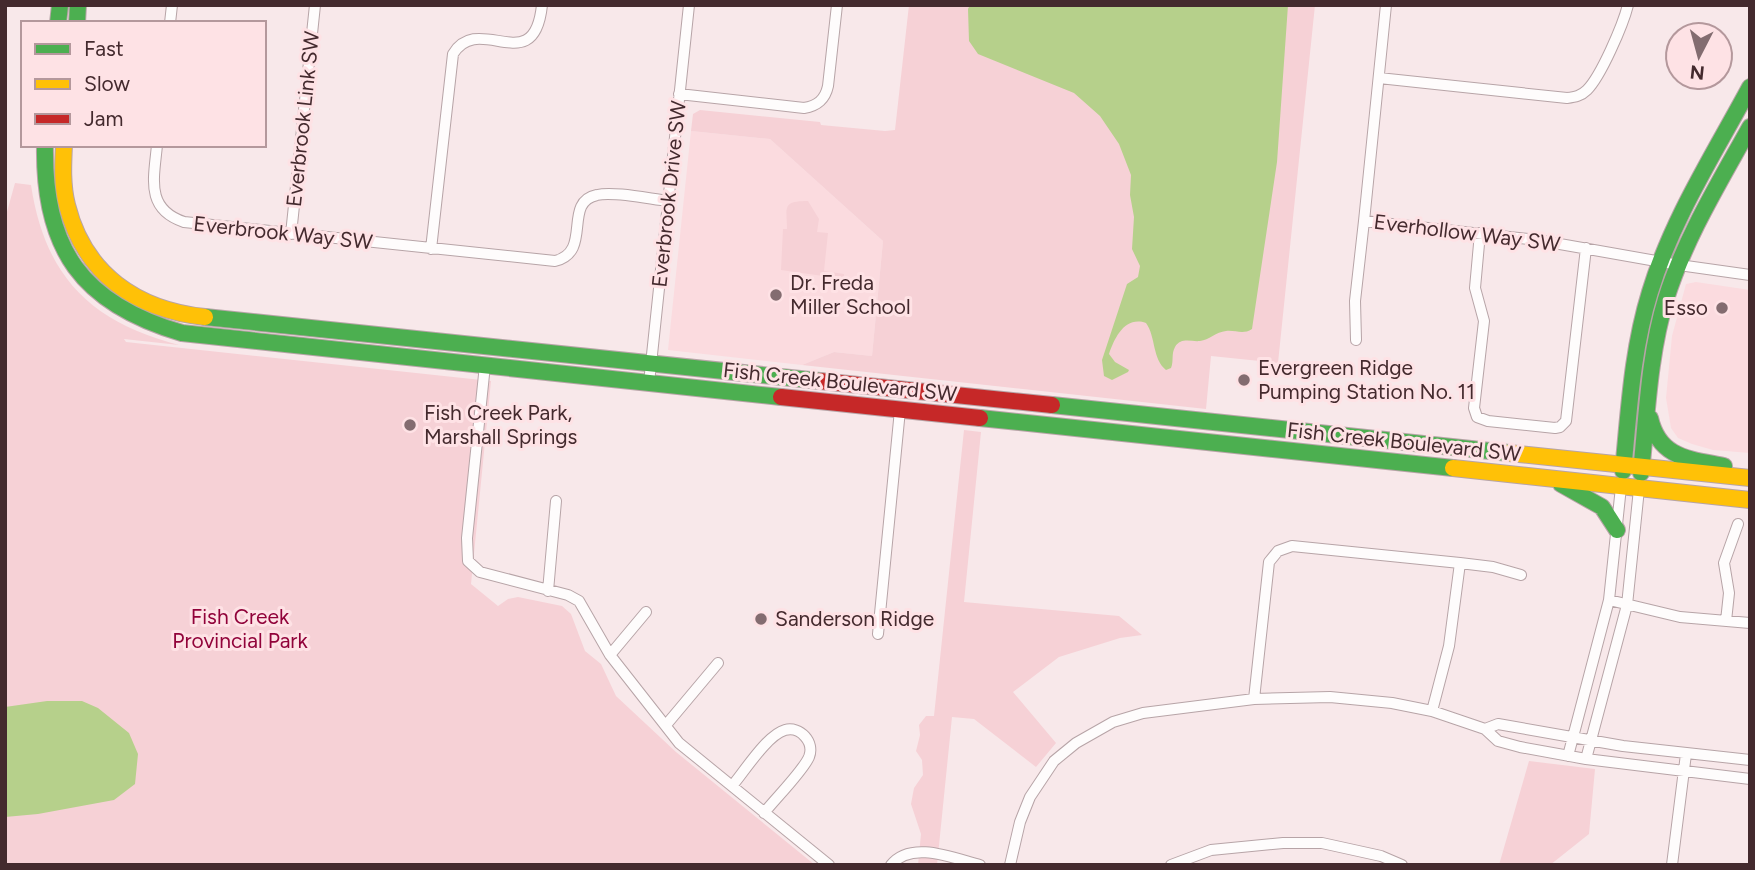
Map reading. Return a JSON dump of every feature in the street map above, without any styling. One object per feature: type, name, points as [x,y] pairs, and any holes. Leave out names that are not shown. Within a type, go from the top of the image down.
[{"type":"main road","points":[[1621,487],[1635,356],[1650,292],[1678,220],[1750,87]]},
{"type":"main road","points":[[1639,489],[1649,395],[1661,319],[1691,236],[1749,128],[1733,120]]},
{"type":"main road","name":"Fish Creek Boulevard SW","points":[[45,147],[43,174],[51,219],[62,246],[88,284],[118,309],[134,318],[158,328],[181,333],[1750,500]]},
{"type":"main road","name":"Fish Creek Boulevard SW","points":[[64,147],[64,195],[71,223],[85,251],[114,283],[138,299],[162,310],[189,316],[1750,478]]},
{"type":"main road","points":[[1649,395],[1653,435],[1662,446],[1673,454],[1750,472]]},
{"type":"main road","points":[[1552,480],[1602,506],[1617,530]]},
{"type":"street","name":"Everbrook Link SW","points":[[290,234],[315,5]]},
{"type":"street","points":[[431,249],[453,54],[459,44],[468,39],[516,43],[527,40],[539,27],[542,5]]},
{"type":"street","name":"Everbrook Drive SW","points":[[649,383],[688,5]]},
{"type":"street","points":[[679,94],[804,108],[816,105],[825,96],[828,86],[837,5]]},
{"type":"street","name":"Everhollow Way SW","points":[[1386,5],[1364,221],[1480,233],[1750,275]]},
{"type":"street","points":[[1379,78],[1567,98],[1577,96],[1591,86],[1623,22],[1628,5]]},
{"type":"street","name":"Everbrook Way SW","points":[[157,147],[154,192],[161,209],[170,217],[184,222],[431,249],[555,261],[569,255],[573,249],[581,207],[595,195],[668,201]]},
{"type":"street","points":[[1356,340],[1355,301],[1364,221]]},
{"type":"street","points":[[1480,233],[1475,288],[1484,321],[1474,408],[1477,416],[1488,421],[1555,428],[1566,421],[1586,248]]},
{"type":"street","points":[[485,365],[467,538],[468,561],[480,572],[568,595],[579,601],[610,655],[679,743],[829,865]]},
{"type":"street","points":[[878,634],[900,410]]},
{"type":"street","points":[[1133,433],[1135,415]]},
{"type":"street","points":[[1568,756],[1609,600],[1621,487]]},
{"type":"street","points":[[1586,759],[1627,605],[1639,489]]},
{"type":"street","points":[[548,591],[556,501]]},
{"type":"street","points":[[1726,621],[1729,593],[1724,562],[1738,524]]},
{"type":"street","points":[[1254,699],[1268,567],[1278,551],[1292,546],[1493,567],[1521,575]]},
{"type":"street","points":[[1432,712],[1449,646],[1460,564]]},
{"type":"street","points":[[1609,600],[1680,617],[1750,623]]},
{"type":"street","points":[[610,655],[646,612]]},
{"type":"street","points":[[666,725],[718,663]]},
{"type":"street","points":[[1010,865],[1020,822],[1030,797],[1054,761],[1076,743],[1113,722],[1143,713],[1254,699],[1307,696],[1367,700],[1432,712],[1485,729],[1498,741],[1568,756],[1750,779]]},
{"type":"street","points":[[1485,729],[1498,724],[1591,741],[1750,760]]},
{"type":"street","points":[[732,786],[774,736],[784,730],[793,730],[805,736],[811,749],[808,760],[764,813]]},
{"type":"street","points":[[1672,865],[1686,754]]},
{"type":"street","points":[[1171,865],[1211,850],[1322,843],[1381,856],[1402,865]]},
{"type":"street","points":[[891,865],[901,855],[912,852],[931,853],[979,865]]},
{"type":"shaded area","points":[[970,5],[1288,5],[1277,162],[1252,329],[1242,332],[1226,331],[1203,340],[1180,342],[1174,350],[1171,368],[1166,370],[1158,360],[1146,323],[1132,322],[1118,335],[1109,354],[1115,362],[1129,370],[1128,372],[1112,380],[1104,376],[1102,360],[1127,284],[1138,277],[1140,266],[1132,249],[1134,217],[1130,195],[1131,175],[1119,144],[1100,116],[1074,93],[978,54],[969,41]]},
{"type":"shaded area","name":"Dr. Freda Miller School","points":[[691,131],[770,139],[883,241],[872,356],[834,352],[802,365],[668,350]]},
{"type":"shaded area","points":[[1696,282],[1750,290],[1750,453],[1713,450],[1692,444],[1678,438],[1671,428],[1666,398],[1672,336],[1686,284]]},
{"type":"shaded area","points":[[47,701],[82,701],[98,708],[129,733],[138,754],[135,784],[114,800],[38,814],[5,817],[5,707]]},
{"type":"green space","points":[[909,5],[1315,5],[1278,363],[1211,356],[1206,409],[802,365],[834,352],[872,356],[883,241],[770,139],[691,131],[693,114],[700,110],[820,122],[821,125],[895,130]]},
{"type":"green space","name":"Fish Creek Provincial Park","points":[[15,183],[31,185],[48,246],[77,291],[97,309],[121,323],[179,345],[124,339],[126,342],[491,381],[471,584],[498,606],[508,599],[518,597],[562,606],[571,614],[585,651],[601,664],[616,696],[676,752],[815,865],[5,865],[5,219]]},
{"type":"green space","points":[[808,201],[819,219],[817,232],[828,233],[824,271],[844,274],[844,279],[781,270],[787,207],[793,202]]},
{"type":"green space","points":[[964,430],[981,432],[964,602],[1119,616],[1142,635],[1120,638],[1059,657],[1013,692],[1056,743],[1036,767],[974,719],[952,717],[937,865],[918,865],[921,834],[911,804],[914,788],[923,775],[922,760],[916,751],[920,735],[919,725],[926,716],[934,716]]},
{"type":"green space","points":[[1529,761],[1595,769],[1589,834],[1550,865],[1499,865]]},
{"type":"traffic: fast","points":[[58,21],[60,5]]},
{"type":"traffic: fast","points":[[77,21],[78,5]]},
{"type":"traffic: fast","points":[[1623,471],[1635,358],[1650,292],[1682,213],[1750,87]]},
{"type":"traffic: fast","points":[[1641,473],[1652,363],[1666,299],[1693,233],[1750,127]]},
{"type":"traffic: fast","points":[[45,147],[46,182],[52,214],[61,243],[75,267],[94,288],[118,306],[147,321],[182,333],[781,397]]},
{"type":"traffic: fast","points":[[205,317],[820,381]]},
{"type":"traffic: fast","points":[[1052,405],[1509,453]]},
{"type":"traffic: fast","points":[[980,418],[1453,468]]},
{"type":"traffic: fast","points":[[1650,418],[1654,431],[1668,449],[1688,458],[1724,466]]},
{"type":"traffic: fast","points":[[1561,484],[1602,507],[1617,530]]},
{"type":"traffic: slow","points":[[64,147],[67,205],[86,251],[100,269],[136,297],[180,313],[205,317]]},
{"type":"traffic: slow","points":[[1509,453],[1750,478]]},
{"type":"traffic: slow","points":[[1453,468],[1750,500]]},
{"type":"traffic: jam","points":[[820,381],[1052,405]]},
{"type":"traffic: jam","points":[[781,397],[980,418]]},
{"type":"place","name":"Dr. Freda Miller School","points":[[776,295]]},
{"type":"place","name":"Esso","points":[[1722,308]]},
{"type":"place","name":"Evergreen Ridge Pumping Station No. 11","points":[[1244,380]]},
{"type":"place","name":"Fish Creek Park, Marshall Springs","points":[[410,425]]},
{"type":"place","name":"Sanderson Ridge","points":[[761,619]]}]
